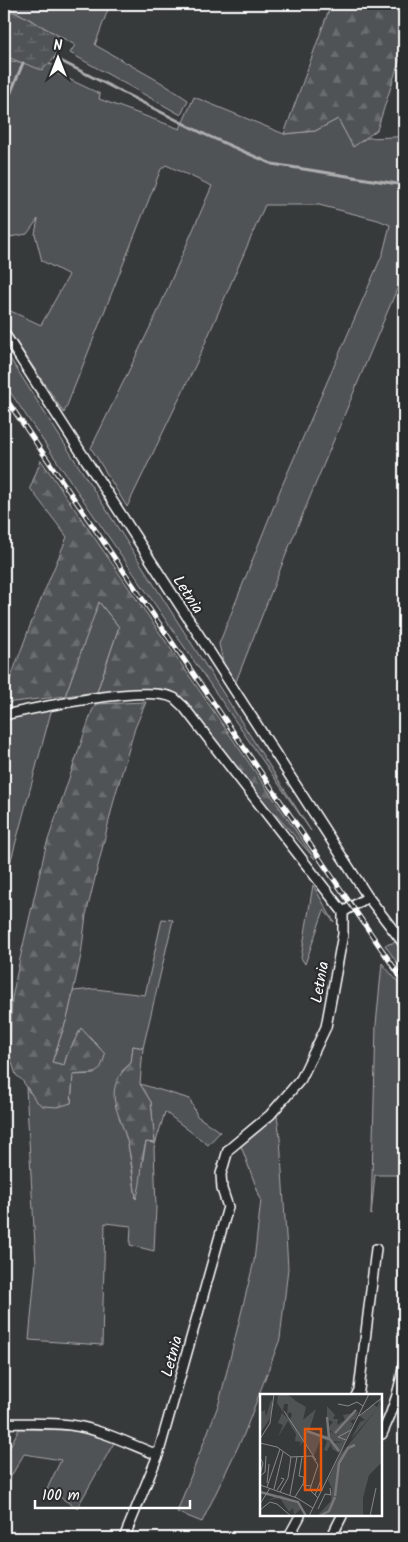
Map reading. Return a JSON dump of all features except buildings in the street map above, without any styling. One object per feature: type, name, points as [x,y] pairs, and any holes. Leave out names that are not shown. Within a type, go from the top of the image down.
[{"type":"street","name":"Letnia","points":[[4,333],[368,897],[404,944]]},
{"type":"street","points":[[4,715],[58,703],[148,693],[175,698],[343,912],[368,897]]},
{"type":"street","name":"Letnia","points":[[124,1538],[158,1455],[228,1207],[222,1189],[221,1174],[228,1150],[284,1101],[301,1079],[314,1054],[326,1028],[343,934],[343,912]]},
{"type":"street","points":[[357,1394],[376,1248]]},
{"type":"street","points":[[383,1432],[390,1418],[402,1381],[404,1361]]},
{"type":"street","points":[[4,1423],[82,1427],[106,1433],[158,1455]]},
{"type":"street","points":[[288,1538],[299,1517]]},
{"type":"street","points":[[331,1538],[342,1517]]},
{"type":"green space","points":[[4,4],[110,4],[95,45],[188,100],[181,115],[70,53],[75,45]]},
{"type":"green space","points":[[331,4],[404,4],[404,46],[377,130],[353,147],[338,119],[315,131],[284,134]]},
{"type":"green space","points":[[4,10],[20,14],[61,37],[55,58],[42,70],[4,56]]},
{"type":"green space","points":[[10,61],[54,65],[52,71],[100,94],[99,99],[180,129],[194,97],[284,134],[315,131],[338,119],[353,146],[366,138],[404,135],[404,272],[287,552],[235,684],[224,666],[219,644],[281,488],[383,253],[390,225],[378,220],[319,205],[265,205],[196,364],[127,507],[91,448],[157,313],[212,186],[166,165],[161,169],[64,413],[4,323],[4,308],[41,325],[69,275],[42,261],[35,234],[38,219],[27,234],[4,238],[4,63],[8,65]]},
{"type":"green space","points":[[4,349],[311,831],[4,383]]},
{"type":"green space","points":[[41,460],[315,859],[236,770],[180,697],[161,689],[97,692],[119,627],[99,602],[65,696],[4,703],[4,696],[30,626],[67,537],[30,488]]},
{"type":"green space","points":[[98,601],[119,627],[97,692],[65,696]]},
{"type":"green space","points":[[146,702],[135,728],[115,796],[86,915],[81,955],[68,1015],[52,1062],[64,1065],[81,1028],[105,1054],[103,1062],[95,1073],[73,1075],[71,1103],[58,1107],[43,1106],[36,1101],[22,1080],[16,1075],[10,1056],[12,998],[46,846],[96,704]]},
{"type":"green space","points":[[52,708],[48,723],[4,886],[4,719]]},
{"type":"green space","points":[[313,885],[334,922],[324,910],[305,964],[301,958]]},
{"type":"green space","points":[[162,919],[173,920],[143,1048],[133,1046],[131,1063],[122,1071],[118,1112],[128,1143],[136,1198],[146,1142],[155,1143],[151,1102],[140,1084],[190,1099],[197,1116],[220,1132],[208,1145],[165,1112],[154,1148],[156,1208],[154,1251],[130,1245],[131,1226],[105,1223],[102,1345],[29,1340],[36,1263],[26,1087],[29,1092],[71,1103],[73,1075],[94,1074],[100,1048],[91,1040],[76,1039],[64,1065],[52,1062],[68,1015],[73,991],[96,989],[145,995]]},
{"type":"green space","points":[[396,942],[404,953],[404,973],[385,945]]},
{"type":"green space","points":[[382,963],[404,989],[404,1175],[375,1175],[371,1215],[376,1025]]},
{"type":"green space","points":[[133,1046],[143,1048],[140,1084],[151,1102],[155,1143],[146,1142],[140,1185],[136,1199],[129,1152],[125,1133],[117,1112],[114,1093],[121,1073],[131,1063]]},
{"type":"green space","points":[[277,1115],[288,1268],[280,1339],[244,1434],[202,1522],[177,1512],[219,1403],[254,1261],[261,1200],[241,1146]]},
{"type":"green space","points":[[19,1429],[87,1432],[115,1441],[77,1508],[47,1489],[61,1460],[24,1454],[4,1488],[4,1458]]},
{"type":"waterway","points":[[55,58],[206,135],[272,164],[404,185]]},
{"type":"waterway","points":[[4,109],[23,63]]},
{"type":"railway","points":[[4,396],[404,982]]}]
